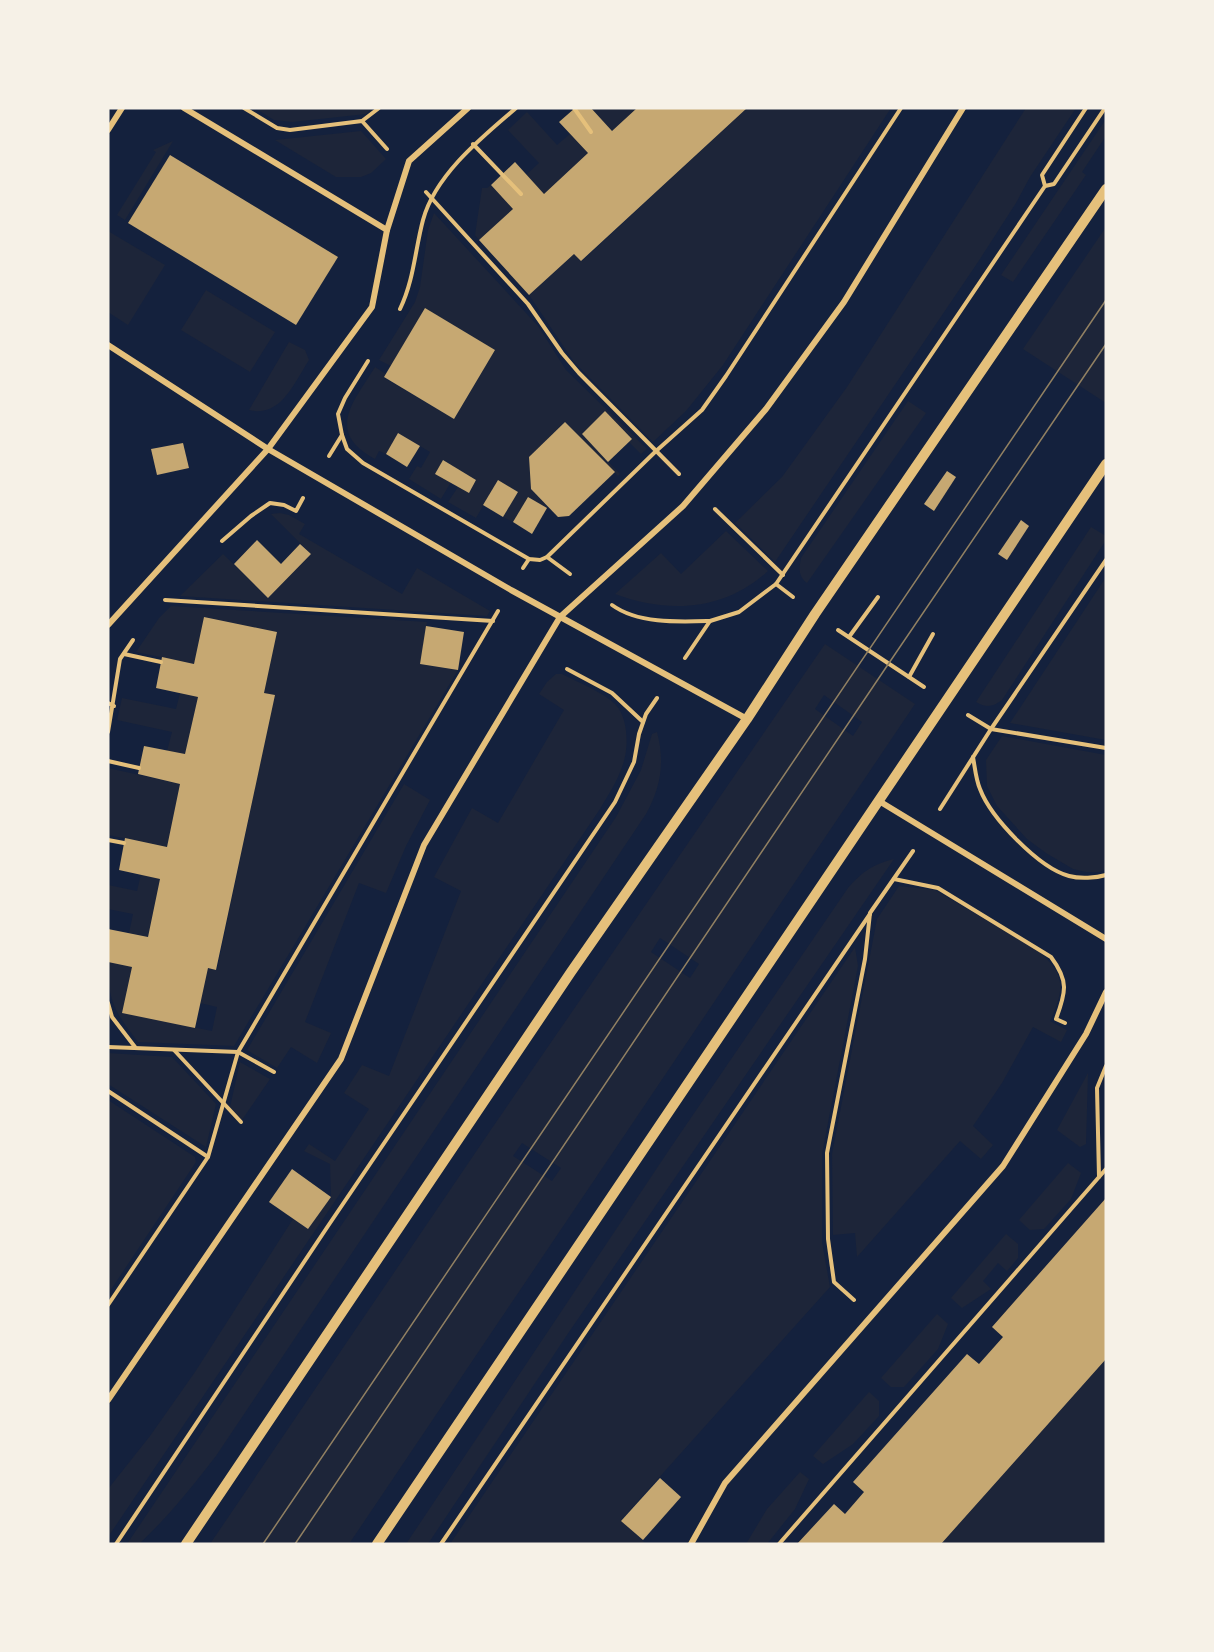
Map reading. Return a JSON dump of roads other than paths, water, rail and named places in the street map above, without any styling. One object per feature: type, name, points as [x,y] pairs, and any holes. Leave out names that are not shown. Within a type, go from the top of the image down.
[{"type":"street","points":[[108,130],[122,108]]},
{"type":"street","points":[[184,108],[387,230]]},
{"type":"street","points":[[108,625],[268,450],[372,307],[387,230],[409,161],[468,108]]},
{"type":"street","points":[[108,1400],[341,1059],[424,845],[560,617],[683,506],[766,410],[844,302],[963,108]]},
{"type":"street","points":[[186,1544],[551,1001],[747,719],[815,614],[1106,189]]},
{"type":"street","points":[[108,345],[268,450],[511,590],[747,719]]},
{"type":"street","points":[[377,1544],[1106,464]]},
{"type":"street","points":[[879,801],[1106,939]]},
{"type":"street","points":[[691,1544],[725,1483],[1003,1166],[1086,1034],[1106,992]]},
{"type":"street","points":[[180,1544],[192,1534]]},
{"type":"tram line","points":[[263,1544],[1106,300]]},
{"type":"tram line","points":[[295,1544],[1106,344]]}]
